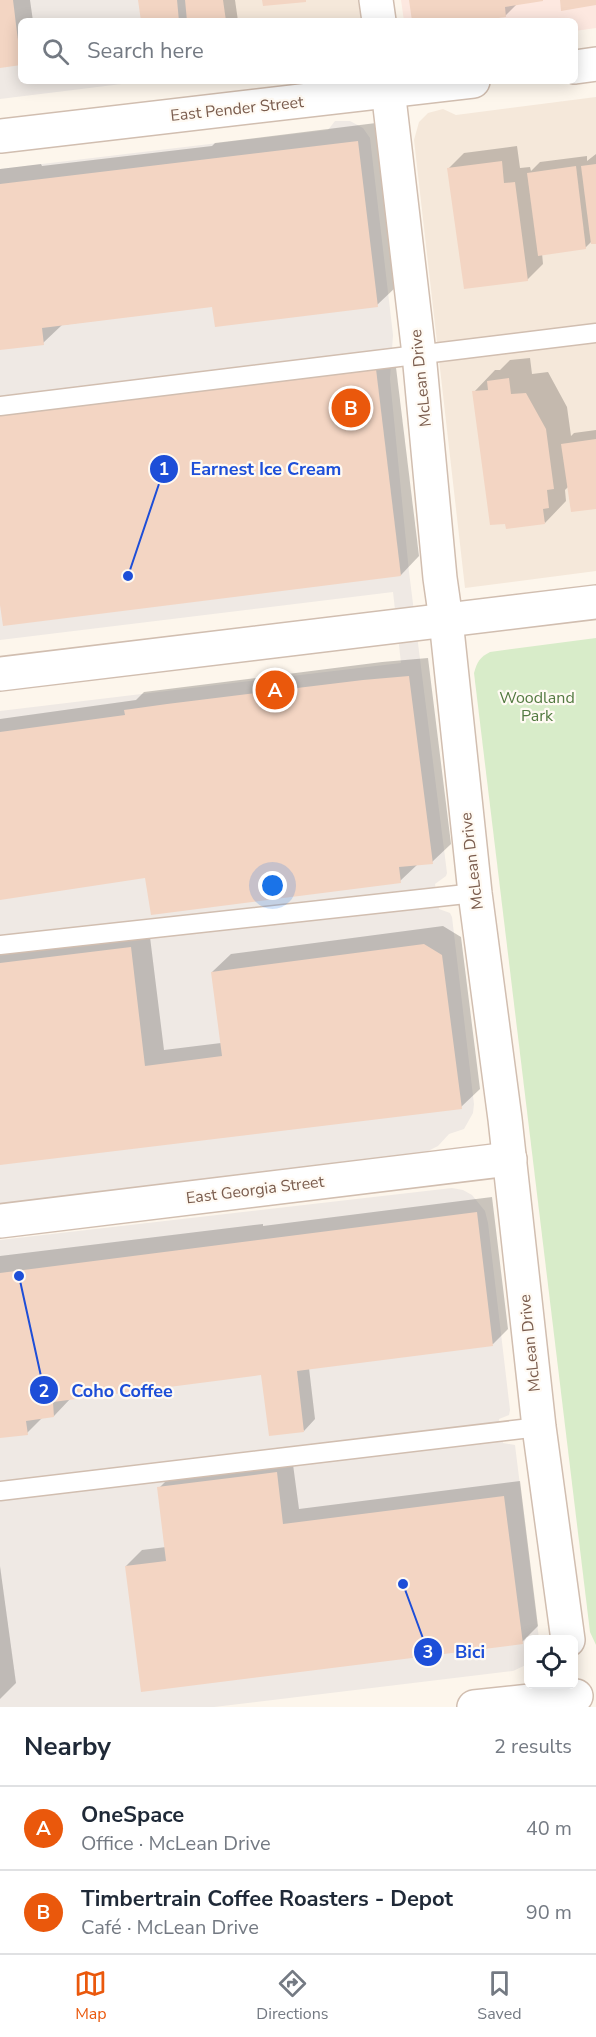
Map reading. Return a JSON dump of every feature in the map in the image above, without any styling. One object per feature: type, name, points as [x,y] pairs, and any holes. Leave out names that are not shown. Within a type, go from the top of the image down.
[{"type":"street","points":[[376,0],[379,18]]},
{"type":"street","points":[[578,67],[596,64]]},
{"type":"street","name":"East Pender Street","points":[[0,135],[387,86],[421,84]]},
{"type":"street","name":"McLean Drive","points":[[387,86],[419,354],[439,567],[475,893],[510,1159],[539,1427],[567,1635]]},
{"type":"street","points":[[0,674],[596,602]]},
{"type":"street","name":"East Georgia Street","points":[[0,1221],[510,1159]]},
{"type":"street","points":[[474,1707],[576,1693]]},
{"type":"lane","points":[[0,406],[596,333]]},
{"type":"lane","points":[[0,945],[475,893]]},
{"type":"lane","points":[[0,1491],[539,1427]]},
{"type":"shaded area","points":[[0,0],[198,0],[201,18],[18,18],[18,84],[122,84],[0,99]]},
{"type":"shaded area","points":[[198,0],[358,0],[361,18],[201,18]]},
{"type":"shaded area","points":[[401,0],[596,0],[596,28],[578,31],[578,18],[404,18]]},
{"type":"shaded area","points":[[596,97],[596,571],[465,588],[414,140],[419,122],[428,113],[443,109],[456,115]]},
{"type":"shaded area","points":[[335,121],[350,121],[363,128],[370,138],[393,335],[390,379],[409,572],[447,873],[435,884],[439,909],[450,913],[452,917],[474,1104],[473,1113],[464,1129],[449,1134],[438,1146],[418,1156],[0,1204],[0,711],[401,663],[393,592],[0,640],[0,169],[328,130]]},
{"type":"shaded area","points":[[452,1188],[472,1195],[485,1211],[488,1223],[510,1410],[509,1415],[499,1419],[503,1443],[515,1445],[539,1635],[524,1635],[524,1666],[513,1671],[214,1707],[0,1707],[0,1240]]},
{"type":"green space","name":"Woodland Park","points":[[596,638],[596,1645],[590,1632],[474,673],[479,660],[490,652]]},
{"type":"building","points":[[0,0],[13,0],[18,41],[18,65],[0,68]]},
{"type":"building","points":[[138,0],[177,0],[179,18],[141,18]]},
{"type":"building","points":[[185,0],[223,0],[226,18],[187,18]]},
{"type":"building","points":[[262,0],[306,0],[306,2],[263,6]]},
{"type":"building","points":[[409,0],[543,0],[505,7],[506,17],[412,18]]},
{"type":"building","points":[[560,0],[596,0],[596,5],[561,11]]},
{"type":"building","points":[[358,141],[378,307],[215,327],[212,307],[42,328],[44,345],[0,350],[0,184]]},
{"type":"building","points":[[502,161],[504,183],[515,182],[528,281],[464,289],[447,168]]},
{"type":"building","points":[[596,164],[596,244],[591,244],[581,166]]},
{"type":"building","points":[[576,166],[586,249],[538,256],[527,173]]},
{"type":"building","points":[[376,369],[401,576],[3,626],[0,605],[0,416]]},
{"type":"building","points":[[509,378],[511,394],[526,393],[546,429],[554,489],[547,490],[549,508],[543,509],[545,524],[506,529],[505,524],[490,525],[472,391],[488,390],[487,381]]},
{"type":"building","points":[[596,439],[596,509],[571,512],[561,444]]},
{"type":"building","points":[[409,676],[433,864],[399,867],[401,883],[151,915],[145,878],[0,900],[0,732],[125,715],[124,710],[167,704]]},
{"type":"building","points":[[424,944],[442,955],[462,1109],[0,1165],[0,963],[131,947],[145,1066],[222,1056],[211,972]]},
{"type":"building","points":[[477,1212],[493,1346],[297,1371],[304,1432],[269,1436],[261,1375],[53,1402],[54,1417],[26,1421],[28,1435],[0,1438],[0,1273]]},
{"type":"building","points":[[277,1472],[283,1524],[504,1496],[523,1644],[141,1692],[125,1566],[166,1561],[157,1487]]},
{"type":"place","name":"Timbertrain Coffee Roasters - Depot","points":[[351,408]]},
{"type":"place","name":"Earnest Ice Cream","points":[[128,576]]},
{"type":"place","name":"OneSpace","points":[[275,690]]},
{"type":"place","name":"Coho Coffee","points":[[19,1276]]},
{"type":"place","name":"Bici","points":[[403,1584]]}]
